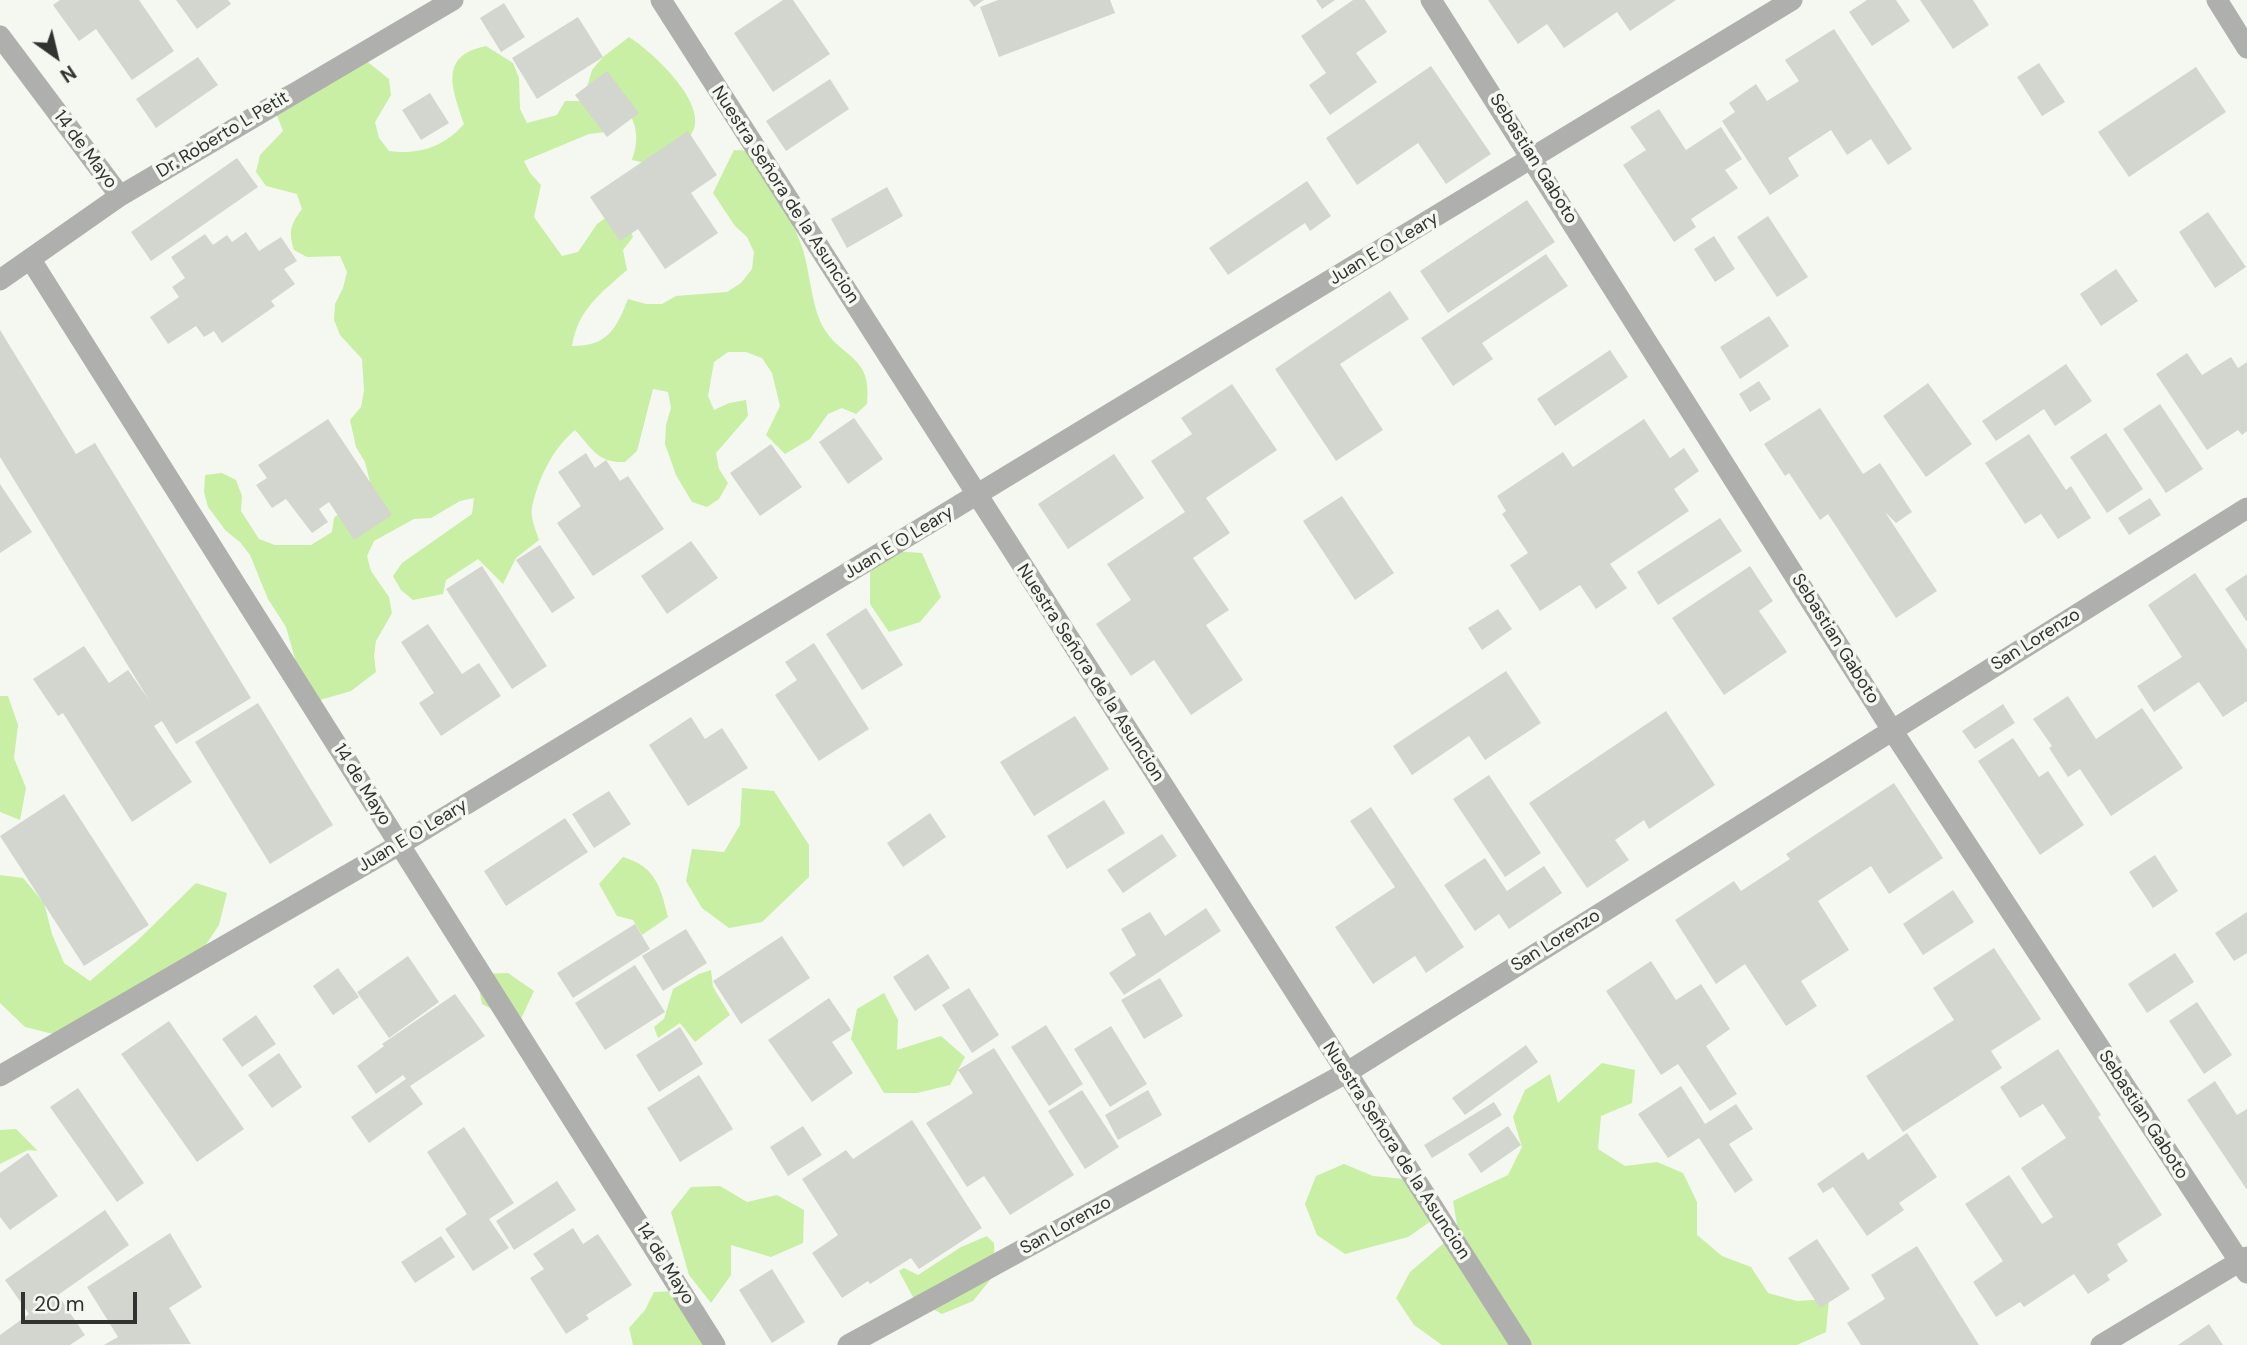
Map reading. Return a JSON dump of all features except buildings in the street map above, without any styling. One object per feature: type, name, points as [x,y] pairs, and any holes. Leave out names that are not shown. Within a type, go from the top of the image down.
[{"type":"street","name":"Dr. Roberto L Petit","points":[[0,280],[120,196],[453,0]]},
{"type":"street","name":"Nuestra Señora de la Asuncion","points":[[661,0],[1521,1345]]},
{"type":"street","name":"Sebastian Gaboto","points":[[1431,0],[1892,730],[2244,1264]]},
{"type":"street","name":"Juan E O Leary","points":[[0,1076],[400,845],[1792,0]]},
{"type":"street","points":[[2217,0],[2247,48]]},
{"type":"street","name":"14 de Mayo","points":[[0,36],[120,196]]},
{"type":"street","name":"14 de Mayo","points":[[31,260],[715,1345]]},
{"type":"street","name":"San Lorenzo","points":[[848,1345],[1346,1073],[2247,508]]},
{"type":"street","points":[[2101,1345],[2244,1264]]},
{"type":"green space","points":[[629,37],[661,63],[682,88],[695,113],[695,125],[680,154],[654,165],[632,160],[636,137],[630,114],[605,132],[589,134],[524,161],[541,185],[534,217],[562,256],[578,252],[597,224],[611,214],[627,220],[633,237],[623,250],[627,270],[600,294],[585,312],[572,346],[594,343],[609,334],[628,299],[646,304],[662,304],[676,296],[727,292],[741,283],[752,269],[754,252],[747,237],[735,226],[713,193],[734,150],[755,151],[797,234],[822,325],[837,345],[854,358],[865,375],[867,404],[856,414],[842,408],[828,414],[810,439],[785,454],[766,435],[780,406],[772,373],[762,358],[746,352],[728,352],[714,362],[708,396],[714,410],[729,403],[746,400],[748,416],[716,453],[719,469],[728,483],[719,499],[707,507],[692,502],[676,475],[665,444],[666,425],[671,408],[668,392],[653,389],[637,451],[625,462],[601,457],[575,430],[559,446],[538,486],[532,511],[539,540],[516,558],[503,584],[478,559],[446,580],[443,594],[413,600],[401,590],[393,576],[402,563],[472,514],[474,498],[460,501],[431,518],[414,519],[374,541],[367,556],[371,571],[389,597],[392,613],[376,641],[376,672],[351,691],[320,700],[299,673],[286,627],[268,599],[250,555],[240,542],[226,531],[208,507],[204,492],[205,475],[222,473],[236,480],[242,496],[241,511],[259,539],[275,545],[311,545],[332,532],[334,518],[370,482],[365,462],[356,447],[350,420],[361,407],[364,391],[362,359],[340,335],[334,320],[335,304],[347,272],[340,256],[307,257],[294,250],[292,228],[302,209],[297,194],[266,186],[256,172],[260,155],[283,131],[272,102],[281,88],[345,59],[364,59],[389,79],[391,95],[375,122],[379,138],[389,151],[411,152],[439,144],[464,124],[452,76],[460,58],[471,51],[486,46],[513,63],[519,78],[520,109],[527,123],[557,115],[565,101],[583,101],[592,70],[603,57]]},
{"type":"green space","points":[[893,551],[922,553],[941,597],[920,622],[889,632],[870,604],[870,572]]},
{"type":"green space","points":[[0,696],[8,696],[18,725],[14,758],[26,788],[20,820],[0,812]]},
{"type":"green space","points":[[742,788],[774,791],[809,845],[809,877],[762,922],[729,928],[702,908],[686,881],[692,849],[724,852],[740,825]]},
{"type":"green space","points":[[623,857],[650,872],[659,887],[668,917],[642,935],[633,920],[617,916],[599,884]]},
{"type":"green space","points":[[0,875],[23,878],[44,903],[52,934],[64,963],[90,981],[137,941],[196,883],[227,893],[219,925],[201,952],[57,1035],[25,1027],[0,1003]]},
{"type":"green space","points":[[711,970],[713,987],[730,1015],[695,1042],[680,1023],[658,1038],[654,1027],[664,1019],[673,989]]},
{"type":"green space","points":[[508,973],[534,991],[519,1023],[482,1004],[476,974]]},
{"type":"green space","points":[[884,993],[898,1020],[897,1050],[941,1036],[965,1057],[950,1085],[917,1093],[884,1093],[851,1039],[857,1009]]},
{"type":"green space","points":[[1602,1063],[1635,1070],[1632,1103],[1601,1116],[1598,1149],[1625,1166],[1657,1162],[1683,1173],[1697,1202],[1697,1235],[1722,1256],[1751,1267],[1768,1293],[1797,1301],[1829,1299],[1826,1332],[1797,1345],[1442,1345],[1414,1325],[1396,1298],[1410,1272],[1458,1231],[1453,1201],[1508,1175],[1522,1147],[1513,1117],[1525,1090],[1550,1074],[1558,1103]]},
{"type":"green space","points":[[16,1129],[38,1151],[28,1150],[0,1164],[0,1130]]},
{"type":"green space","points":[[1344,1164],[1373,1176],[1404,1179],[1437,1217],[1408,1237],[1345,1254],[1317,1235],[1305,1204],[1316,1176]]},
{"type":"green space","points":[[720,1186],[747,1202],[777,1195],[804,1210],[803,1243],[771,1257],[731,1245],[731,1275],[711,1303],[689,1275],[671,1212],[691,1187]]},
{"type":"green space","points":[[987,1236],[994,1243],[995,1274],[973,1301],[942,1314],[914,1299],[899,1271],[904,1268],[918,1275],[961,1247]]},
{"type":"green space","points":[[677,1291],[717,1345],[633,1345],[629,1328],[645,1310],[654,1292]]}]
